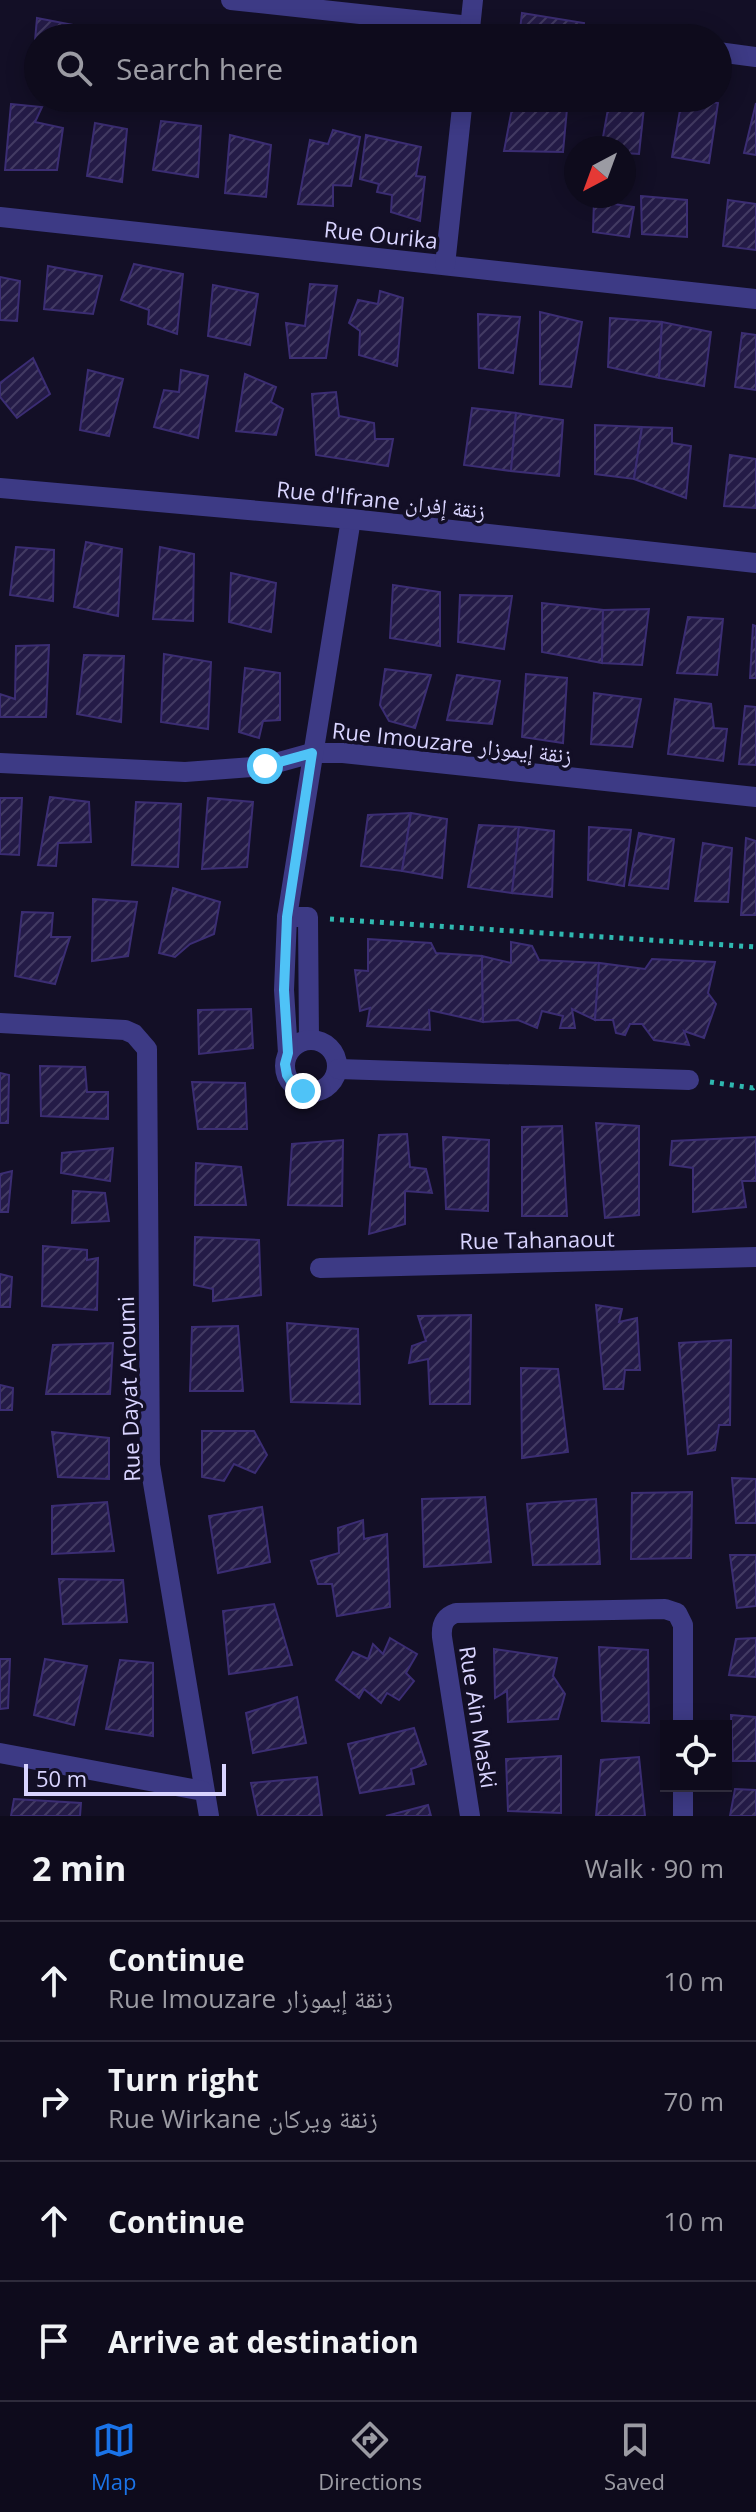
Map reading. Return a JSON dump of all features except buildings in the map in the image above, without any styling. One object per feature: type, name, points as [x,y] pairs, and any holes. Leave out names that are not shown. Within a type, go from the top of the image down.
[{"type":"street","points":[[231,0],[410,24]]},
{"type":"street","points":[[471,24],[473,0]]},
{"type":"street","points":[[732,54],[756,57]]},
{"type":"street","points":[[445,265],[461,112]]},
{"type":"street","name":"Rue Ourika","points":[[0,217],[756,299]]},
{"type":"street","name":"Rue d'Ifrane زنقة إفران","points":[[0,488],[351,519],[756,563]]},
{"type":"street","points":[[288,1053],[297,1043],[320,1041],[337,1058],[338,1069],[334,1080],[314,1092],[303,1091],[293,1085],[287,1075],[284,990],[298,917],[312,753],[351,519]]},
{"type":"street","name":"Rue Imouzare زنقة إيموزار","points":[[0,763],[185,772],[265,766],[312,753],[343,753],[756,797]]},
{"type":"street","points":[[298,917],[309,992],[309,1040]]},
{"type":"street","points":[[284,990],[309,992]]},
{"type":"street","name":"Rue Dayat Aroumi","points":[[0,1023],[125,1030],[134,1034],[147,1049],[150,1465],[209,1816]]},
{"type":"street","points":[[338,1069],[689,1080]]},
{"type":"street","name":"Rue Tahanaout","points":[[320,1268],[756,1257]]},
{"type":"street","name":"Rue Ain Maski","points":[[470,1816],[441,1626],[449,1615],[665,1609],[677,1613],[683,1625],[683,1720]]},
{"type":"street","points":[[0,1753],[203,1791]]},
{"type":"street","points":[[683,1792],[683,1816]]},
{"type":"path","points":[[298,917],[756,947]]},
{"type":"path","points":[[689,1080],[753,1088],[756,1085]]},
{"type":"route","points":[[265,766],[312,753],[287,917],[284,990],[287,1075],[293,1085],[303,1091]]}]
